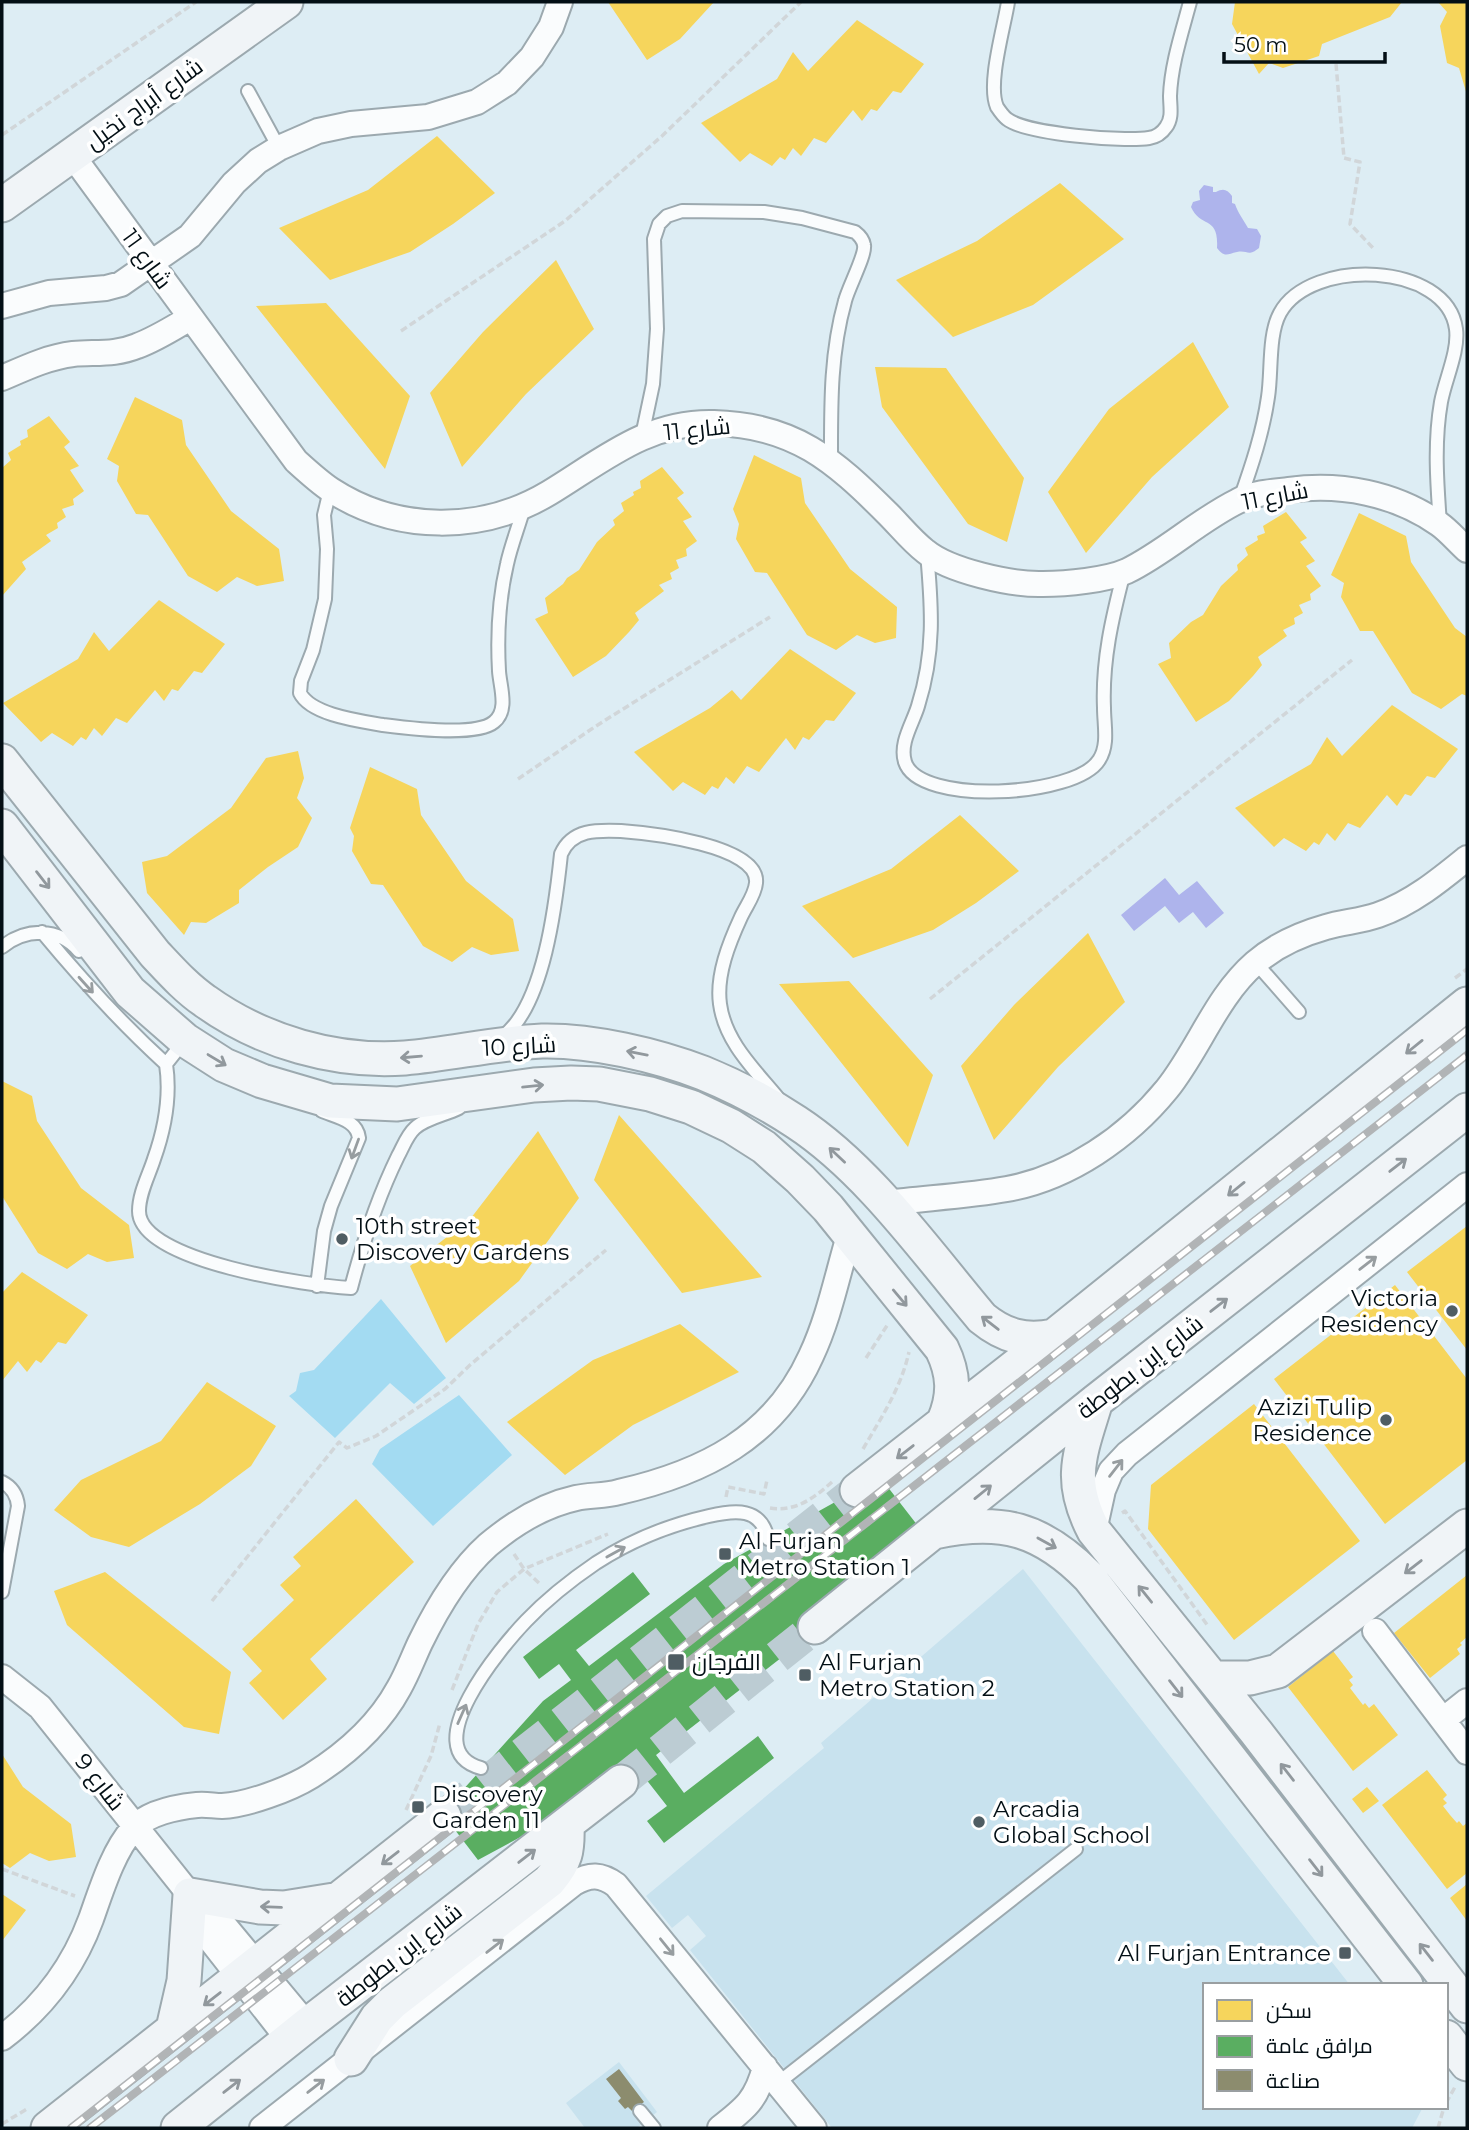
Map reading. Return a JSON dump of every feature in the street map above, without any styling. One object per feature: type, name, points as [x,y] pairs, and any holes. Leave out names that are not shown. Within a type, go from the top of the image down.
[{"type":"street","name":"شارع أبراج نخيل","points":[[2,205],[286,2]]},
{"type":"street","points":[[2,306],[49,293],[121,284],[190,236],[234,183],[258,162],[279,148],[318,131],[351,124],[428,117],[477,102],[507,83],[531,57],[551,27],[560,2]]},
{"type":"street","name":"شارع 11","points":[[72,155],[296,461],[330,490],[361,507],[395,518],[430,523],[474,521],[498,516],[524,507],[609,453],[642,436],[677,426],[709,422],[742,424],[773,431],[803,443],[852,478],[927,553],[964,570],[1001,580],[1039,584],[1066,583],[1124,572],[1240,499],[1311,487],[1345,488],[1378,495],[1409,507],[1440,524],[1467,550]]},
{"type":"street","points":[[2,378],[36,363],[73,354],[96,354],[136,347],[190,318]]},
{"type":"street","name":"شارع 10","points":[[2,761],[155,954],[178,979],[205,1002],[239,1022],[275,1039],[313,1050],[358,1058],[403,1058],[491,1045],[545,1041],[598,1046],[651,1056],[702,1073],[752,1095],[798,1123],[831,1149],[886,1203],[982,1318],[994,1328],[1023,1339],[1054,1336]]},
{"type":"street","name":"شارع 10","points":[[2,826],[176,1052],[224,1065],[262,1082],[330,1101],[397,1104],[534,1085],[599,1084],[650,1094],[691,1107],[731,1126],[764,1147],[828,1208],[942,1349],[952,1377],[953,1392],[944,1421]]},
{"type":"street","points":[[886,1203],[1009,1189],[1054,1174],[1096,1152],[1134,1123],[1167,1089],[1232,986],[1256,963],[1300,936],[1325,927],[1378,915],[1427,890],[1467,858]]},
{"type":"street","points":[[845,1485],[944,1421],[1054,1336],[1458,994]]},
{"type":"street","name":"شارع إبن بطوطة","points":[[815,1627],[1096,1401],[1467,1110]]},
{"type":"street","points":[[764,1147],[785,1140],[793,1133],[798,1123]]},
{"type":"street","points":[[1094,1531],[1103,1490],[1111,1471],[1127,1454],[1467,1185]]},
{"type":"street","points":[[2,2038],[23,2022],[51,1993],[73,1959],[108,1873],[134,1827],[155,1815],[177,1808],[223,1806],[284,1790],[331,1763],[371,1728],[387,1708],[422,1639],[463,1571],[486,1546],[513,1525],[543,1509],[575,1499],[651,1485],[687,1472],[722,1455],[744,1440],[783,1403],[798,1381],[821,1332],[836,1276],[857,1247]]},
{"type":"street","points":[[1096,1401],[1082,1446],[1078,1471],[1078,1493],[1094,1531],[1213,1678],[1467,2006]]},
{"type":"street","points":[[934,1531],[992,1525],[1020,1531],[1046,1541],[1070,1557],[1089,1577],[1404,1983]]},
{"type":"street","points":[[1213,1678],[1250,1678],[1278,1671],[1467,1526]]},
{"type":"street","points":[[1375,1631],[1467,1752]]},
{"type":"street","name":"شارع 9","points":[[2,1677],[40,1707],[190,1895],[213,1912],[248,1970],[298,2033]]},
{"type":"street","points":[[1443,1720],[1467,1701]]},
{"type":"street","name":"شارع إبن بطوطة","points":[[178,2128],[621,1782]]},
{"type":"street","points":[[48,2128],[444,1816]]},
{"type":"street","points":[[351,2059],[377,2018],[392,2003],[549,1881],[561,1866],[568,1849],[567,1825]]},
{"type":"street","points":[[262,2128],[575,1883],[595,1875],[607,1878],[616,1885],[814,2128]]},
{"type":"street","points":[[173,2029],[184,1981],[190,1895],[260,1908],[311,1905],[338,1899]]},
{"type":"street","points":[[1448,2040],[1467,2064]]},
{"type":"street","points":[[745,2109],[769,2102],[779,2083]]},
{"type":"street","points":[[720,2128],[745,2109],[759,2087],[779,2083]]},
{"type":"lane","points":[[1008,2],[993,93],[998,108],[1008,120],[1067,134],[1149,138],[1166,128],[1170,118],[1173,73],[1190,2]]},
{"type":"lane","points":[[248,91],[279,148]]},
{"type":"lane","points":[[642,436],[653,384],[657,329],[654,239],[659,224],[667,216],[682,211],[764,212],[802,218],[855,232],[864,245],[836,337],[831,395],[831,461]]},
{"type":"lane","points":[[1240,499],[1265,419],[1275,332],[1280,314],[1297,293],[1321,281],[1346,275],[1387,275],[1414,283],[1437,297],[1453,318],[1456,330],[1441,403],[1437,448],[1440,524]]},
{"type":"lane","points":[[330,490],[324,515],[327,549],[325,599],[313,650],[301,681],[300,693],[307,703],[327,713],[432,731],[486,726],[500,715],[503,705],[499,671],[501,599],[507,563],[524,507]]},
{"type":"lane","points":[[927,553],[932,611],[931,642],[927,673],[903,751],[911,773],[920,780],[970,791],[1007,792],[1043,787],[1078,777],[1099,761],[1106,735],[1104,683],[1108,642],[1124,572]]},
{"type":"lane","points":[[491,1045],[509,1032],[523,1014],[532,994],[549,937],[561,854],[573,837],[585,833],[625,831],[676,837],[739,858],[753,868],[756,876],[755,890],[741,917],[724,965],[720,1004],[725,1024],[738,1049],[798,1123]]},
{"type":"lane","points":[[42,932],[127,1029],[176,1052],[169,1082],[168,1104],[141,1197],[139,1213],[144,1227],[156,1238],[194,1256],[234,1270],[275,1279],[351,1288],[376,1206],[411,1133],[416,1127],[455,1111],[478,1094]]},
{"type":"lane","points":[[2,947],[26,934],[42,932],[66,938],[113,987],[130,992]]},
{"type":"lane","points":[[1256,963],[1299,1012]]},
{"type":"lane","points":[[297,1092],[321,1111],[355,1125],[359,1138],[331,1206],[324,1231],[317,1286]]},
{"type":"lane","points":[[2,1482],[14,1492],[18,1506],[2,1592]]},
{"type":"lane","points":[[481,1769],[472,1766],[460,1754],[455,1737],[459,1720],[477,1684],[500,1650],[553,1596],[596,1563],[639,1539],[685,1522],[733,1511],[752,1514],[765,1527],[768,1539]]},
{"type":"lane","points":[[779,2083],[1076,1849]]},
{"type":"lane","points":[[640,2111],[654,2128]]},
{"type":"path","points":[[401,331],[565,221],[662,136],[801,2]]},
{"type":"path","points":[[2,135],[193,3]]},
{"type":"path","points":[[1336,64],[1344,158],[1360,162],[1350,224],[1375,250]]},
{"type":"path","points":[[518,779],[596,726],[770,617]]},
{"type":"path","points":[[930,999],[1352,660]]},
{"type":"path","points":[[1458,994],[1467,969]]},
{"type":"path","points":[[212,1601],[339,1442],[347,1448],[376,1436],[426,1404],[606,1250]]},
{"type":"path","points":[[866,1358],[904,1302]]},
{"type":"path","points":[[862,1450],[897,1389],[905,1370],[910,1344]]},
{"type":"path","points":[[722,1513],[728,1487],[764,1494],[767,1480]]},
{"type":"path","points":[[766,1507],[780,1509],[799,1505],[845,1485]]},
{"type":"path","points":[[1094,1531],[1125,1511],[1214,1634]]},
{"type":"path","points":[[452,1692],[478,1625],[497,1592],[524,1569],[618,1530]]},
{"type":"path","points":[[501,1535],[524,1569],[553,1596]]},
{"type":"path","points":[[404,1814],[431,1756],[442,1717]]},
{"type":"path","points":[[2,1869],[96,1904]]},
{"type":"path","points":[[1438,2128],[1443,2109]]},
{"type":"shaded area","points":[[1204,185],[1213,187],[1213,192],[1223,190],[1232,196],[1232,203],[1248,228],[1257,229],[1261,236],[1259,248],[1250,253],[1226,254],[1217,248],[1217,238],[1212,226],[1195,214],[1191,207],[1193,202],[1200,200],[1199,191]]},
{"type":"shaded area","points":[[1165,878],[1179,895],[1197,881],[1224,913],[1206,928],[1193,912],[1179,923],[1165,906],[1134,931],[1121,915]]},
{"type":"shaded area","points":[[381,1299],[446,1378],[414,1404],[390,1383],[335,1438],[289,1396],[296,1391],[300,1373],[314,1370]]},
{"type":"shaded area","points":[[459,1395],[512,1455],[433,1526],[372,1464],[380,1449]]},
{"type":"shaded area","name":"Arcadia Global School","points":[[1023,1569],[1348,1983],[1203,1983],[1203,2109],[1422,2109],[1412,2128],[832,2128],[690,1950],[706,1936],[688,1915],[672,1928],[646,1896],[824,1748],[821,1743]]},
{"type":"shaded area","points":[[619,2062],[657,2112],[637,2128],[585,2128],[566,2103]]},
{"type":"building: سكن","points":[[608,2],[714,2],[680,39],[647,60]]},
{"type":"building: سكن","points":[[1235,2],[1402,2],[1390,17],[1322,44],[1319,56],[1283,68],[1269,63],[1259,74],[1232,24]]},
{"type":"building: سكن","points":[[1438,2],[1467,2],[1467,95],[1459,68],[1447,63],[1440,26],[1447,12]]},
{"type":"building: سكن","points":[[857,20],[924,64],[901,93],[893,91],[877,111],[871,109],[862,121],[853,110],[826,143],[814,138],[801,156],[793,148],[785,160],[780,157],[772,166],[750,153],[740,162],[701,123],[777,79],[793,52],[808,71]]},
{"type":"building: سكن","points":[[437,136],[495,193],[410,252],[330,280],[279,228],[368,190]]},
{"type":"building: سكن","points":[[1060,183],[1124,239],[1033,305],[953,337],[896,280],[977,241]]},
{"type":"building: سكن","points":[[556,260],[594,329],[526,394],[462,467],[430,393],[483,332]]},
{"type":"building: سكن","points":[[326,303],[410,396],[385,469],[256,306]]},
{"type":"building: سكن","points":[[1193,342],[1229,407],[1152,477],[1086,553],[1048,492],[1109,409]]},
{"type":"building: سكن","points":[[875,367],[946,368],[1024,478],[1007,542],[968,524],[882,407]]},
{"type":"building: سكن","points":[[135,397],[182,420],[186,445],[231,511],[279,549],[284,581],[257,586],[237,577],[217,592],[188,576],[148,515],[136,514],[117,481],[119,466],[107,459]]},
{"type":"building: سكن","points":[[49,416],[70,442],[64,447],[79,466],[70,470],[84,491],[73,499],[74,505],[62,509],[66,517],[57,523],[58,528],[46,535],[51,541],[22,562],[26,569],[2,596],[2,468],[11,460],[8,453],[28,437],[27,430]]},
{"type":"building: سكن","points":[[754,455],[801,478],[805,503],[850,569],[897,607],[896,638],[875,643],[857,635],[836,650],[807,635],[767,573],[755,572],[736,539],[739,524],[733,509]]},
{"type":"building: سكن","points":[[662,467],[684,493],[677,498],[692,517],[683,521],[697,541],[686,549],[687,556],[676,560],[679,568],[670,573],[672,579],[659,585],[664,591],[635,613],[639,620],[629,632],[606,656],[573,677],[535,619],[548,613],[545,598],[579,570],[597,542],[615,525],[613,520],[624,511],[621,503],[641,488],[640,481]]},
{"type":"building: سكن","points":[[1286,512],[1307,538],[1300,542],[1315,561],[1306,566],[1321,586],[1310,594],[1311,600],[1299,605],[1303,613],[1294,618],[1295,624],[1283,630],[1287,636],[1258,657],[1262,665],[1253,676],[1229,701],[1196,722],[1158,664],[1171,658],[1169,643],[1191,622],[1203,615],[1221,586],[1238,570],[1237,565],[1248,555],[1245,548],[1258,540],[1257,536],[1265,533],[1263,526]]},
{"type":"building: سكن","points":[[1359,513],[1406,536],[1411,562],[1455,628],[1467,637],[1467,696],[1462,694],[1441,709],[1412,693],[1373,631],[1360,631],[1341,597],[1344,583],[1331,575]]},
{"type":"building: سكن","points":[[159,600],[225,644],[202,673],[194,671],[178,691],[172,689],[164,701],[155,690],[127,723],[116,718],[102,736],[94,728],[86,740],[81,737],[73,746],[52,733],[41,742],[3,703],[78,659],[94,632],[109,651]]},
{"type":"building: سكن","points":[[790,649],[856,693],[834,721],[826,720],[809,740],[803,737],[795,750],[786,738],[759,772],[747,766],[734,784],[726,777],[718,789],[712,786],[705,795],[683,782],[673,791],[634,752],[710,708],[732,690],[741,700]]},
{"type":"building: سكن","points":[[1392,705],[1458,749],[1435,778],[1427,776],[1411,796],[1405,794],[1397,806],[1387,795],[1360,828],[1348,823],[1335,841],[1327,833],[1319,845],[1314,842],[1306,851],[1284,838],[1274,847],[1235,808],[1311,764],[1327,737],[1342,756]]},
{"type":"building: سكن","points":[[298,751],[304,778],[297,798],[312,818],[298,847],[239,890],[239,903],[206,923],[191,922],[184,935],[147,893],[142,862],[167,856],[231,808],[266,758]]},
{"type":"building: سكن","points":[[370,767],[417,789],[421,815],[466,881],[513,919],[519,951],[491,955],[472,947],[452,962],[423,946],[383,885],[371,884],[352,851],[354,836],[350,828]]},
{"type":"building: سكن","points":[[960,815],[1019,871],[933,930],[853,958],[802,906],[891,869]]},
{"type":"building: سكن","points":[[1088,933],[1125,1002],[1058,1067],[994,1140],[961,1066],[1014,1005]]},
{"type":"building: سكن","points":[[849,981],[933,1075],[908,1147],[779,984]]},
{"type":"building: سكن","points":[[2,1081],[32,1096],[37,1121],[81,1188],[129,1225],[134,1258],[107,1262],[88,1254],[67,1269],[38,1253],[2,1196]]},
{"type":"building: سكن","points":[[619,1115],[762,1277],[682,1293],[594,1180]]},
{"type":"building: سكن","points":[[538,1131],[579,1198],[519,1281],[446,1343],[410,1266],[471,1218]]},
{"type":"building: سكن","name":"Victoria Residency","points":[[1467,1226],[1467,1350],[1407,1272]]},
{"type":"building: سكن","points":[[22,1272],[88,1315],[66,1344],[58,1342],[41,1363],[36,1360],[27,1372],[18,1361],[2,1381],[2,1293]]},
{"type":"building: سكن","name":"Azizi Tulip Residence","points":[[1395,1285],[1467,1379],[1467,1460],[1385,1524],[1274,1379]]},
{"type":"building: سكن","points":[[680,1324],[739,1372],[633,1425],[565,1475],[507,1422],[593,1360]]},
{"type":"building: سكن","points":[[207,1382],[276,1426],[251,1466],[200,1504],[129,1547],[91,1537],[54,1510],[81,1480],[161,1441]]},
{"type":"building: سكن","points":[[1254,1404],[1360,1541],[1234,1640],[1148,1529],[1151,1485]]},
{"type":"building: سكن","points":[[356,1499],[414,1562],[310,1659],[327,1679],[283,1720],[249,1683],[262,1671],[242,1649],[294,1600],[280,1585],[301,1566],[293,1557]]},
{"type":"building: سكن","points":[[105,1572],[231,1672],[219,1734],[184,1727],[67,1625],[54,1591]]},
{"type":"building: سكن","points":[[1467,1575],[1467,1637],[1457,1649],[1460,1654],[1430,1678],[1394,1633]]},
{"type":"building: سكن","points":[[1333,1651],[1353,1677],[1349,1680],[1353,1685],[1350,1688],[1363,1705],[1365,1703],[1369,1708],[1374,1704],[1398,1735],[1353,1771],[1288,1687]]},
{"type":"building: سكن","points":[[2,1754],[23,1787],[71,1824],[76,1857],[49,1861],[30,1853],[10,1868],[2,1863]]},
{"type":"building: سكن","points":[[1427,1770],[1447,1795],[1443,1799],[1447,1803],[1443,1806],[1457,1823],[1459,1821],[1463,1826],[1467,1823],[1467,1873],[1447,1889],[1382,1805]]},
{"type":"building: سكن","points":[[1367,1787],[1379,1801],[1363,1813],[1352,1799]]},
{"type":"building: سكن","points":[[1467,1884],[1467,1921],[1450,1898]]},
{"type":"building: سكن","points":[[2,1894],[26,1910],[2,1941]]},
{"type":"building: مرافق عامة","points":[[880,1477],[918,1526],[795,1647],[656,1755],[684,1793],[758,1736],[774,1758],[664,1843],[647,1821],[667,1806],[638,1769],[624,1781],[478,1860],[442,1813],[543,1701],[571,1680],[559,1664],[539,1679],[523,1657],[633,1572],[650,1594],[576,1650],[589,1666],[724,1564]]},
{"type":"building: صناعة","points":[[619,2069],[644,2102],[632,2111],[628,2107],[625,2109],[618,2101],[621,2098],[606,2079]]},
{"type":"tunnel","points":[[444,1816],[857,1490]]},
{"type":"tunnel","points":[[621,1782],[815,1627]]},
{"type":"railway","points":[[71,2128],[1467,1030]]},
{"type":"railway","points":[[90,2128],[1467,1055]]},
{"type":"place","name":"10th street Discovery Gardens","points":[[342,1239]]},
{"type":"place","name":"Victoria Residency","points":[[1452,1311]]},
{"type":"place","name":"Azizi Tulip Residence","points":[[1386,1420]]},
{"type":"place","name":"Al Furjan Metro Station 1","points":[[725,1554]]},
{"type":"place","name":"الفرجان","points":[[676,1662]]},
{"type":"place","name":"Al Furjan Metro Station 2","points":[[805,1675]]},
{"type":"place","name":"Discovery Garden 11","points":[[418,1807]]},
{"type":"place","name":"Arcadia Global School","points":[[979,1822]]},
{"type":"place","name":"Al Furjan Entrance","points":[[1345,1953]]}]
